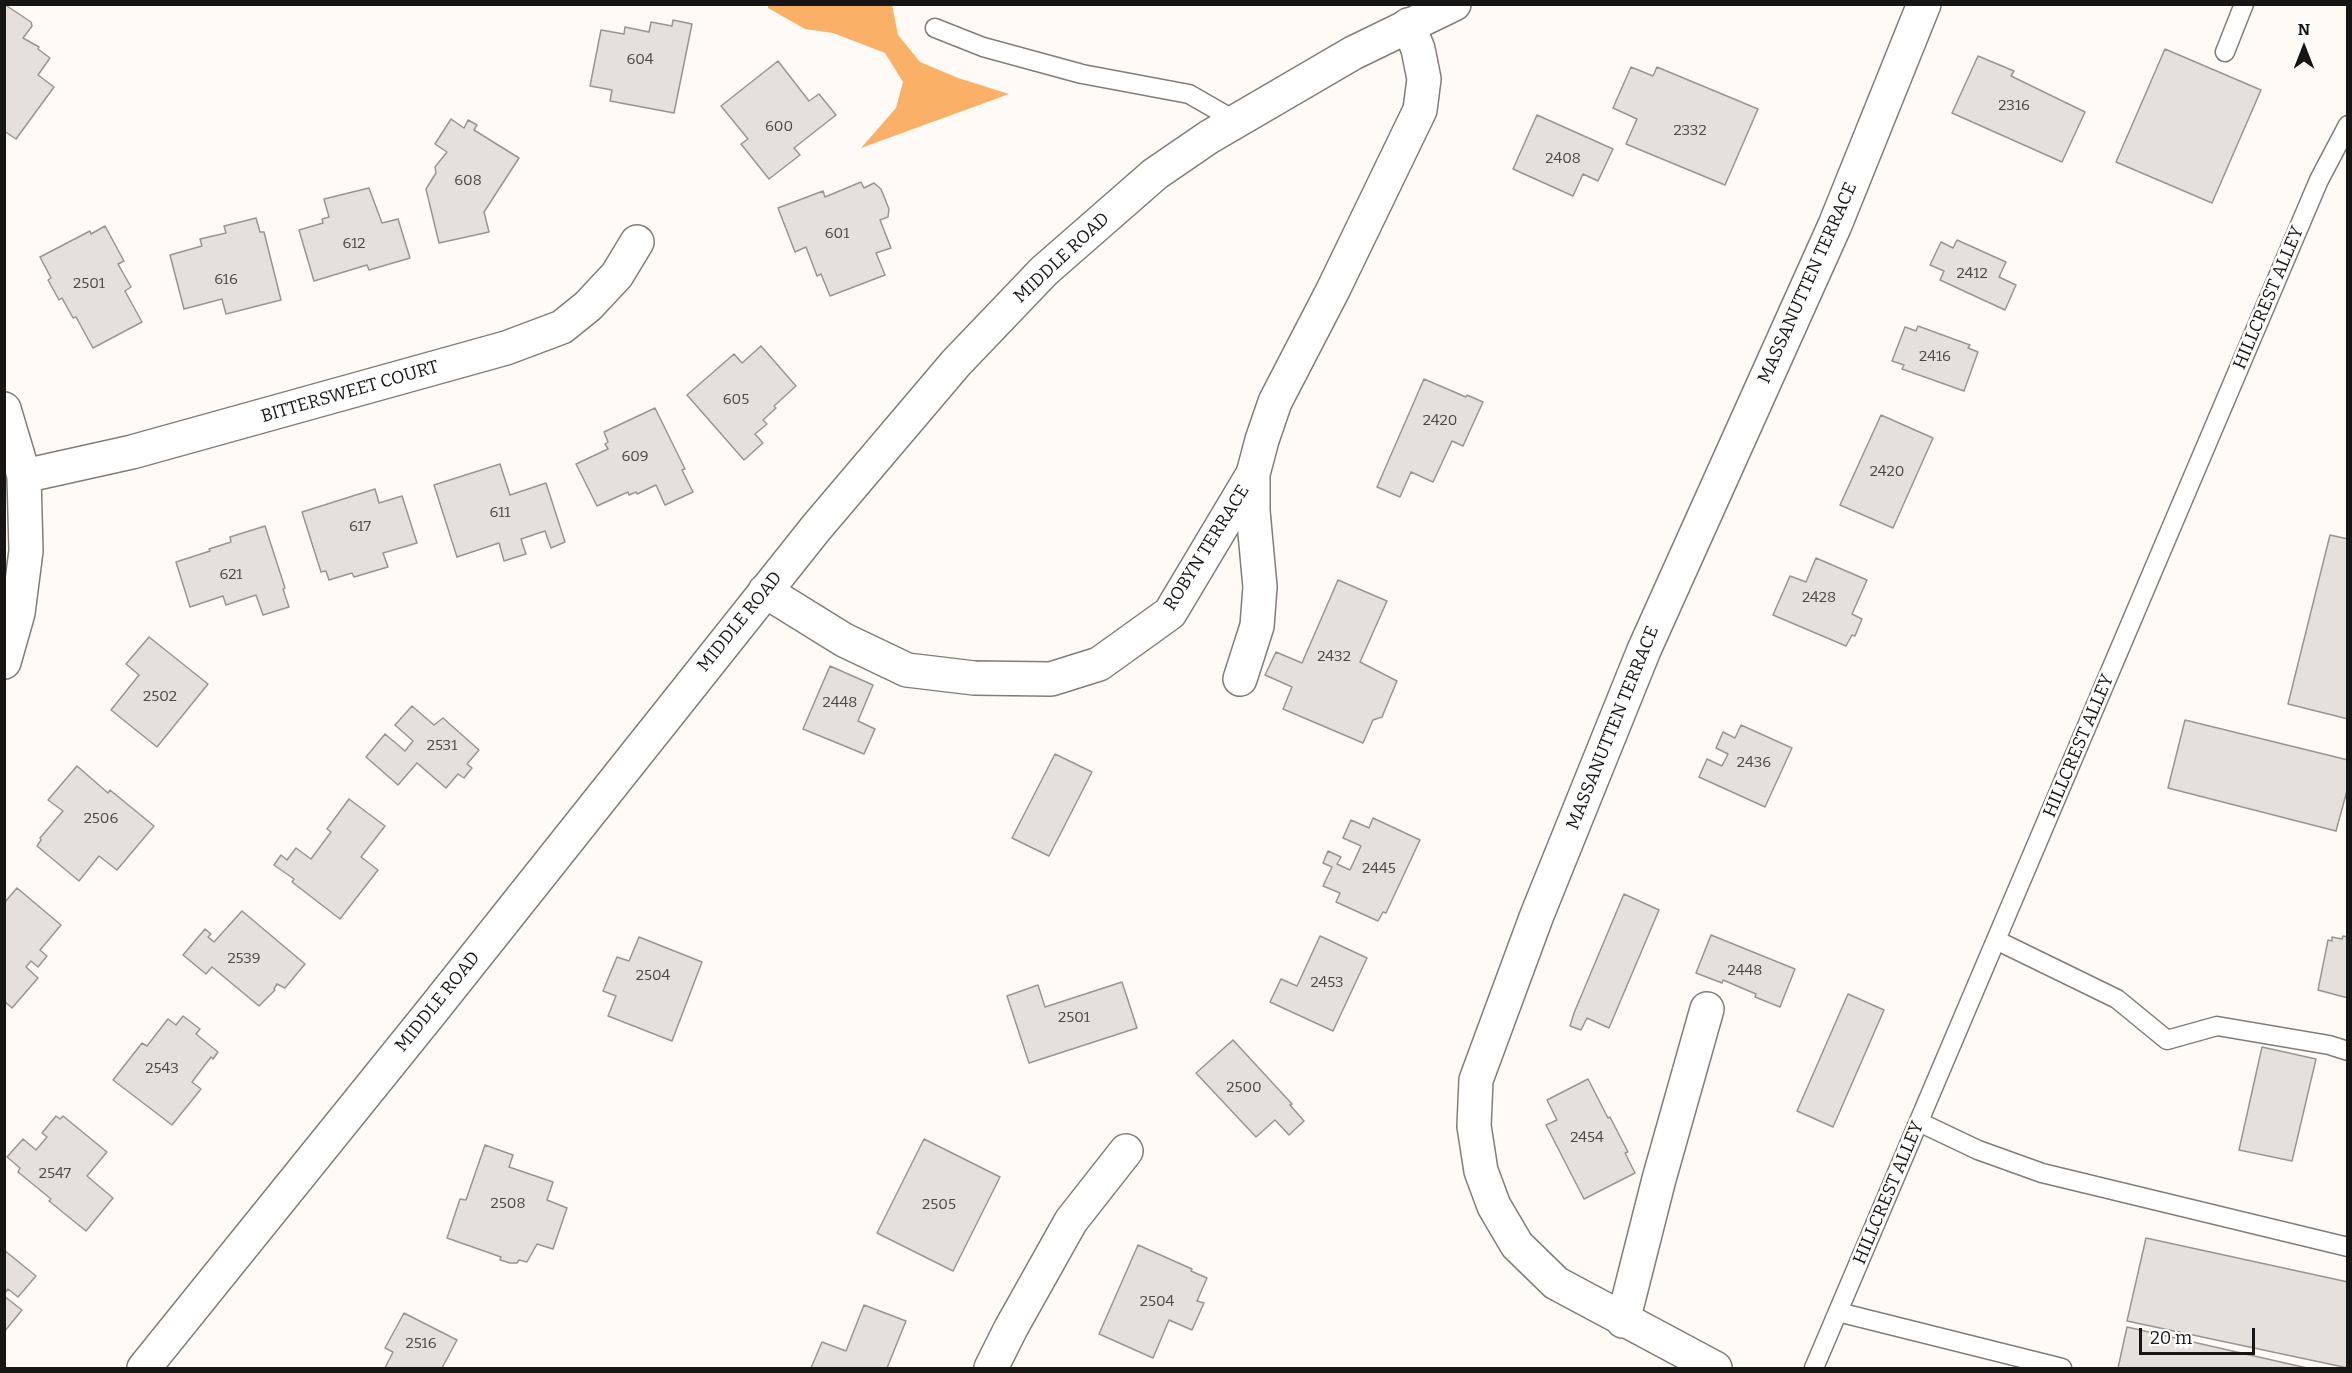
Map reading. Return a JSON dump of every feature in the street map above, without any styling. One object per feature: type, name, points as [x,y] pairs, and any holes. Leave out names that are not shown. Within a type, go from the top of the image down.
[{"type":"street","name":"MIDDLE ROAD","points":[[144,1368],[432,1011],[765,591],[956,363],[1044,271],[1155,174],[1236,121],[1343,58],[1454,4]]},
{"type":"street","name":"MASSANUTTEN TERRACE","points":[[1715,1368],[1623,1321],[1556,1283],[1517,1245],[1494,1206],[1481,1171],[1474,1126],[1476,1080],[1537,915],[1644,650],[1835,225],[1924,4]]},
{"type":"street","name":"ROBYN TERRACE","points":[[1240,679],[1257,626],[1259,597],[1253,511],[1253,474],[1275,402],[1333,290],[1420,110],[1424,79],[1418,49],[1408,25]]},
{"type":"street","name":"BITTERSWEET COURT","points":[[24,476],[132,453],[506,348],[562,327],[588,306],[617,275],[637,242]]},
{"type":"street","points":[[4,409],[24,476],[26,551],[18,613],[4,662]]},
{"type":"street","name":"ROBYN TERRACE","points":[[765,591],[844,640],[907,669],[974,678],[1051,679],[1099,664],[1170,613],[1253,474]]},
{"type":"street","points":[[1623,1321],[1659,1179],[1707,1008]]},
{"type":"street","points":[[991,1368],[1071,1221],[1126,1151]]},
{"type":"lane","points":[[2225,52],[2244,4]]},
{"type":"lane","points":[[935,28],[983,47],[1082,74],[1189,94],[1236,121]]},
{"type":"lane","name":"HILLCREST ALLEY","points":[[1814,1368],[2319,180],[2348,125]]},
{"type":"lane","points":[[1996,940],[2117,999],[2167,1040],[2217,1026],[2329,1045],[2348,1051]]},
{"type":"lane","points":[[1919,1122],[1978,1150],[2042,1173],[2348,1247]]},
{"type":"lane","points":[[1839,1312],[2062,1368]]},
{"type":"shaded area","points":[[768,5],[892,5],[898,35],[920,62],[958,78],[1009,94],[861,148],[896,108],[903,82],[885,53],[833,33],[805,29],[768,8]]},
{"type":"building","points":[[4,4],[31,22],[32,26],[23,38],[39,47],[38,49],[50,58],[38,75],[54,87],[16,139],[4,131]]},
{"type":"building","points":[[673,20],[692,24],[674,113],[610,101],[612,90],[590,86],[601,30],[624,34],[625,27],[649,32],[651,22],[672,26]]},
{"type":"building","points":[[2165,49],[2261,90],[2212,203],[2116,162]]},
{"type":"building","points":[[1978,56],[2014,71],[2011,76],[2085,112],[2062,162],[1952,113]]},
{"type":"building","points":[[778,61],[809,101],[819,94],[836,115],[794,148],[800,155],[769,179],[741,144],[748,139],[721,106]]},
{"type":"building","points":[[1631,67],[1653,76],[1657,67],[1758,109],[1725,185],[1626,144],[1637,119],[1613,108]]},
{"type":"building","points":[[1537,115],[1613,149],[1598,181],[1583,174],[1573,196],[1513,169]]},
{"type":"building","points":[[451,119],[464,128],[468,120],[477,125],[474,130],[519,158],[484,212],[489,232],[439,243],[426,189],[436,173],[435,167],[447,152],[435,144]]},
{"type":"building","points":[[861,182],[864,188],[874,183],[881,189],[889,209],[888,217],[880,220],[891,248],[876,253],[885,275],[830,296],[821,274],[817,276],[806,247],[795,252],[778,208],[823,191],[825,197]]},
{"type":"building","points":[[369,188],[382,223],[398,219],[410,258],[369,270],[367,265],[314,281],[299,230],[323,223],[322,219],[329,217],[324,199]]},
{"type":"building","points":[[256,218],[260,232],[264,232],[281,300],[226,314],[222,299],[184,309],[170,255],[202,246],[200,239],[226,233],[224,226]]},
{"type":"building","points":[[105,226],[124,261],[118,264],[131,287],[125,291],[142,322],[93,348],[76,317],[73,318],[62,298],[59,300],[48,280],[51,278],[40,257],[90,231],[91,234]]},
{"type":"building","points":[[1957,240],[2006,262],[1999,277],[2016,285],[2005,310],[1940,280],[1944,271],[1930,265],[1941,242],[1953,248]]},
{"type":"building","points":[[1918,326],[1970,345],[1968,348],[1978,352],[1964,391],[1902,369],[1904,365],[1892,361],[1905,327],[1916,331]]},
{"type":"building","points":[[761,346],[796,386],[774,406],[776,408],[763,420],[767,424],[755,434],[763,443],[744,460],[687,395],[734,354],[742,363]]},
{"type":"building","points":[[1424,379],[1483,402],[1463,446],[1452,441],[1433,482],[1411,472],[1400,497],[1377,487]]},
{"type":"building","points":[[655,408],[685,469],[682,470],[693,492],[665,505],[656,485],[637,494],[636,492],[629,495],[628,492],[597,506],[576,464],[608,449],[604,432]]},
{"type":"building","points":[[1881,415],[1933,438],[1893,528],[1840,505]]},
{"type":"building","points":[[500,464],[510,495],[546,483],[565,542],[551,548],[545,531],[521,539],[526,554],[504,561],[499,543],[457,557],[434,485]]},
{"type":"building","points":[[375,489],[379,503],[402,496],[417,543],[383,553],[388,567],[354,577],[352,573],[329,580],[326,571],[321,572],[302,512]]},
{"type":"building","points":[[265,526],[289,607],[263,615],[256,595],[226,605],[223,596],[190,607],[176,562],[231,542],[230,537]]},
{"type":"building","points":[[2330,535],[2348,539],[2348,719],[2288,704]]},
{"type":"building","points":[[1816,558],[1867,580],[1852,614],[1862,619],[1855,636],[1852,635],[1846,646],[1773,615],[1790,576],[1806,582]]},
{"type":"building","points":[[1338,580],[1387,601],[1360,662],[1397,681],[1382,717],[1373,720],[1363,743],[1283,709],[1292,687],[1265,675],[1276,652],[1302,663]]},
{"type":"building","points":[[149,637],[208,684],[157,747],[111,710],[139,675],[126,664]]},
{"type":"building","points":[[830,666],[873,685],[858,721],[875,729],[864,754],[803,729]]},
{"type":"building","points":[[412,706],[434,725],[443,718],[479,750],[467,764],[472,768],[464,778],[458,774],[446,788],[417,763],[398,785],[366,757],[385,734],[405,751],[413,741],[395,725]]},
{"type":"building","points":[[2185,720],[2348,760],[2348,787],[2336,831],[2168,788]]},
{"type":"building","points":[[1741,725],[1792,748],[1765,807],[1699,777],[1707,759],[1722,766],[1728,754],[1716,748],[1723,732],[1735,738]]},
{"type":"building","points":[[1055,754],[1092,772],[1049,856],[1012,838]]},
{"type":"building","points":[[77,766],[108,793],[110,790],[154,826],[117,870],[99,856],[79,881],[37,846],[40,838],[63,811],[48,800]]},
{"type":"building","points":[[349,799],[385,826],[361,857],[378,870],[340,919],[292,882],[294,879],[274,865],[281,855],[287,860],[296,848],[311,859],[331,832],[327,829]]},
{"type":"building","points":[[1373,818],[1420,840],[1386,913],[1383,912],[1378,921],[1336,902],[1340,893],[1323,886],[1332,867],[1323,863],[1328,851],[1341,857],[1337,864],[1350,870],[1361,846],[1343,838],[1351,820],[1369,828]]},
{"type":"building","points":[[17,888],[61,925],[40,950],[47,956],[38,967],[31,961],[26,967],[38,978],[12,1008],[4,1001],[4,903]]},
{"type":"building","points":[[1624,894],[1659,910],[1609,1028],[1587,1018],[1581,1030],[1570,1026],[1574,1013]]},
{"type":"building","points":[[242,911],[305,964],[285,988],[277,984],[275,990],[259,1006],[212,967],[206,974],[183,955],[205,929],[211,934],[208,937],[214,942]]},
{"type":"building","points":[[1711,935],[1795,969],[1780,1007],[1723,980],[1722,983],[1696,973]]},
{"type":"building","points":[[1320,936],[1367,958],[1333,1031],[1270,1002],[1281,979],[1297,986]]},
{"type":"building","points":[[2343,936],[2348,937],[2348,998],[2318,990],[2328,940],[2332,941],[2332,937],[2342,939]]},
{"type":"building","points":[[639,937],[702,962],[672,1041],[608,1016],[616,996],[603,991],[617,957],[629,961]]},
{"type":"building","points":[[1122,982],[1137,1028],[1029,1063],[1007,996],[1038,985],[1045,1007]]},
{"type":"building","points":[[1848,994],[1884,1010],[1833,1127],[1797,1111]]},
{"type":"building","points":[[183,1016],[200,1029],[196,1034],[218,1052],[213,1059],[211,1057],[192,1082],[201,1089],[172,1125],[113,1080],[142,1043],[147,1046],[168,1019],[176,1025]]},
{"type":"building","points":[[1233,1040],[1292,1104],[1290,1105],[1304,1121],[1289,1135],[1275,1120],[1256,1137],[1196,1073]]},
{"type":"building","points":[[2262,1047],[2316,1059],[2292,1161],[2239,1150]]},
{"type":"building","points":[[1588,1079],[1628,1152],[1625,1153],[1635,1173],[1584,1199],[1546,1125],[1557,1120],[1547,1100]]},
{"type":"building","points":[[56,1116],[60,1119],[63,1116],[107,1152],[87,1176],[113,1198],[86,1231],[18,1172],[20,1168],[7,1157],[23,1139],[36,1150],[47,1137],[42,1133]]},
{"type":"building","points":[[924,1139],[1000,1177],[953,1271],[877,1233]]},
{"type":"building","points":[[485,1145],[513,1155],[509,1167],[553,1182],[547,1200],[567,1208],[553,1249],[537,1244],[527,1262],[519,1260],[517,1263],[510,1263],[500,1260],[501,1257],[447,1238],[460,1199],[466,1200]]},
{"type":"building","points":[[2146,1238],[2348,1282],[2348,1368],[2127,1321]]},
{"type":"building","points":[[1138,1245],[1207,1278],[1197,1301],[1204,1303],[1192,1330],[1169,1320],[1153,1358],[1099,1334]]},
{"type":"building","points":[[4,1250],[36,1276],[18,1297],[8,1289],[4,1294]]},
{"type":"building","points":[[4,1296],[22,1310],[4,1332]]},
{"type":"building","points":[[864,1305],[906,1321],[887,1368],[811,1368],[822,1342],[846,1351]]},
{"type":"building","points":[[404,1313],[457,1340],[442,1368],[385,1368],[393,1352],[385,1348]]},
{"type":"building","points":[[2127,1327],[2307,1368],[2118,1368]]}]
